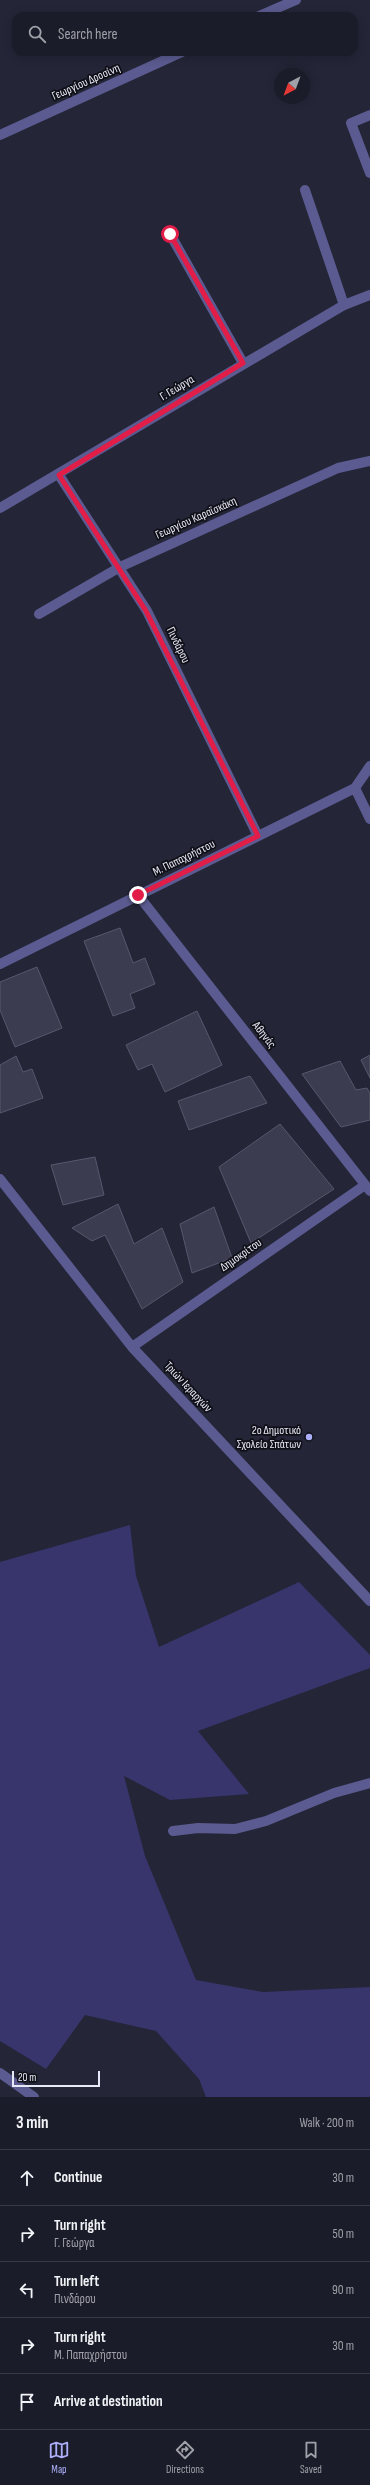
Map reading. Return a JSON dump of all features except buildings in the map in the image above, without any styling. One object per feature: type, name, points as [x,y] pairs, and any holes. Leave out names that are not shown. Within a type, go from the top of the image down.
[{"type":"street","points":[[268,12],[296,0]]},
{"type":"street","name":"Γεωργίου Δροσίνη","points":[[0,134],[173,56]]},
{"type":"street","points":[[370,115],[351,123],[370,173]]},
{"type":"street","points":[[305,190],[344,305]]},
{"type":"street","points":[[170,234],[243,363]]},
{"type":"street","name":"Γ. Γεώργα","points":[[0,508],[59,475],[243,363],[344,305],[370,295]]},
{"type":"street","name":"Γεωργίου Καραϊσκάκη","points":[[39,614],[120,567],[338,468],[370,460]]},
{"type":"street","name":"Πινδάρου","points":[[59,475],[120,567],[146,611],[258,836]]},
{"type":"street","name":"Μ. Παπαχρήστου","points":[[0,964],[355,788],[370,766]]},
{"type":"street","points":[[355,788],[370,819]]},
{"type":"street","name":"Αθηνάς","points":[[138,895],[367,1188]]},
{"type":"street","name":"Τριών Ιεραρχών","points":[[0,1179],[132,1347],[370,1600]]},
{"type":"street","name":"Δημοκρίτου","points":[[132,1347],[367,1188]]},
{"type":"street","points":[[173,1831],[198,1828],[235,1828],[260,1823],[334,1793],[370,1783]]},
{"type":"street","points":[[0,2073],[34,2097]]},
{"type":"shaded area","points":[[130,1525],[136,1576],[159,1647],[299,1582],[370,1655],[370,1668],[198,1731],[249,1794],[170,1800],[124,1776],[145,1856],[196,1980],[263,1992],[370,1987],[370,2097],[206,2097],[199,2079],[156,2031],[85,2015],[46,2069],[0,2041],[0,1562]]},
{"type":"place","name":"2ο Δημοτικό Σχολείο Σπάτων","points":[[309,1437]]},
{"type":"route","points":[[138,895],[258,836],[146,611],[120,567],[59,475],[243,363],[170,234]]}]
